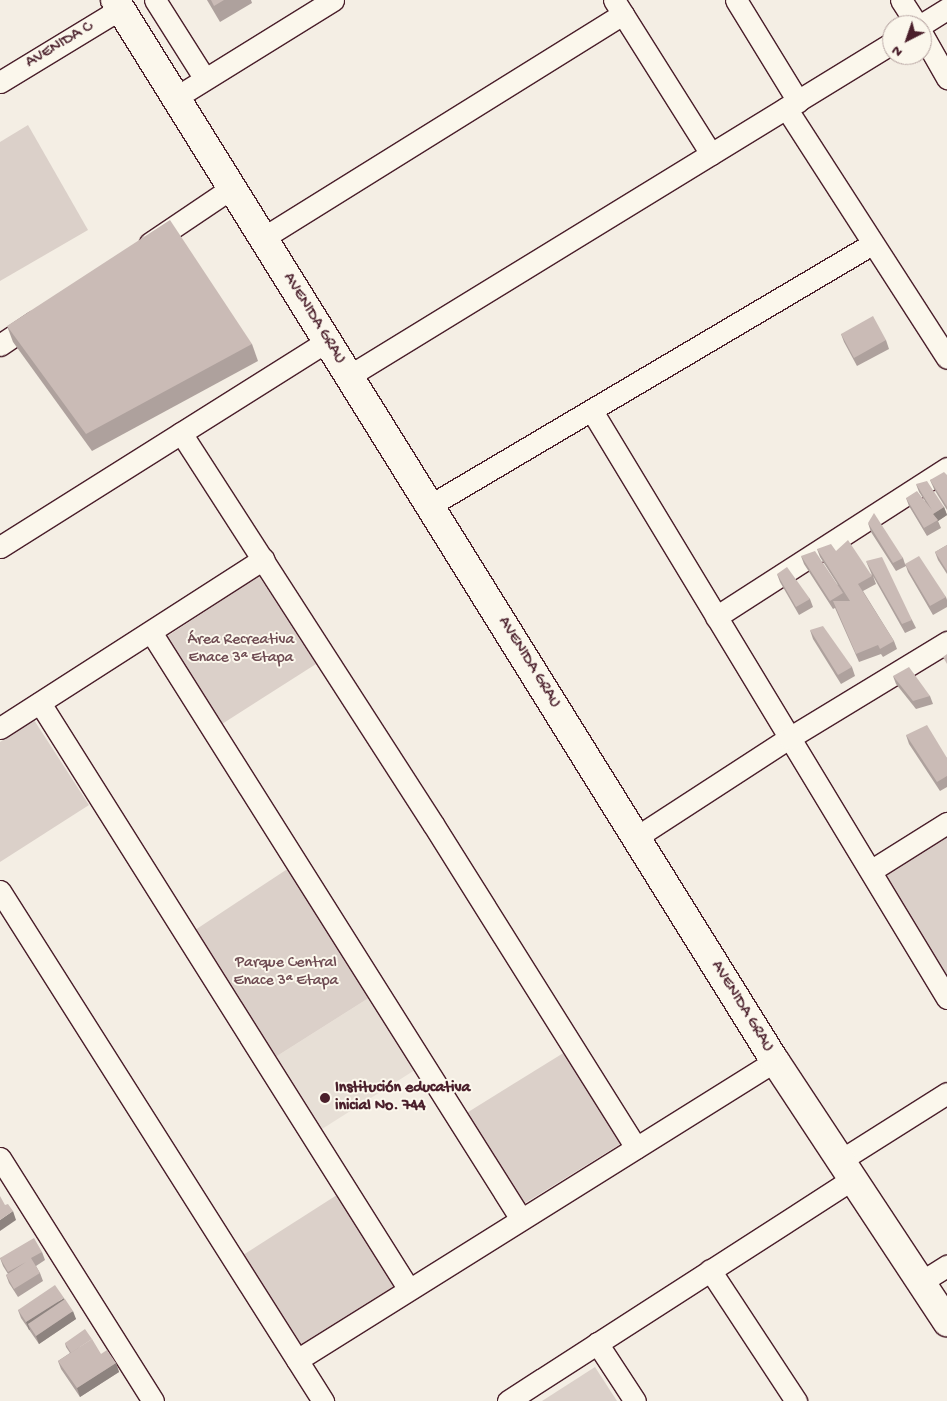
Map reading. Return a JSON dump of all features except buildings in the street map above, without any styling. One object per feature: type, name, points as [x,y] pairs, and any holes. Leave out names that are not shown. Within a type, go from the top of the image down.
[{"type":"main road","name":"AVENIDA GRAU","points":[[118,5],[233,187],[326,341],[635,838],[775,1060],[946,1318]]},
{"type":"street","points":[[155,0],[205,79]]},
{"type":"street","points":[[175,98],[333,0]]},
{"type":"street","points":[[736,0],[792,104],[872,244],[947,358]]},
{"type":"street","points":[[901,0],[910,15]]},
{"type":"street","name":"AVENIDA C","points":[[0,82],[118,5]]},
{"type":"street","points":[[263,238],[619,7],[711,154]]},
{"type":"street","points":[[932,18],[947,9]]},
{"type":"street","points":[[349,376],[882,49]]},
{"type":"street","points":[[932,52],[947,78]]},
{"type":"street","points":[[136,252],[233,187]]},
{"type":"street","points":[[429,506],[872,244]]},
{"type":"street","points":[[0,344],[48,312]]},
{"type":"street","points":[[0,547],[182,434],[326,341]]},
{"type":"street","points":[[592,411],[789,738],[872,870],[947,998]]},
{"type":"street","points":[[182,434],[636,1148]]},
{"type":"street","points":[[716,617],[947,468]]},
{"type":"street","points":[[0,728],[263,559]]},
{"type":"street","points":[[151,632],[522,1219]]},
{"type":"street","points":[[635,838],[789,738],[947,642]]},
{"type":"street","points":[[40,703],[408,1288]]},
{"type":"street","points":[[872,870],[947,823]]},
{"type":"street","points":[[0,891],[323,1401]]},
{"type":"street","points":[[297,1360],[408,1288],[522,1219],[775,1060]]},
{"type":"street","points":[[508,1401],[710,1270],[847,1170],[947,1093]]},
{"type":"street","points":[[0,1158],[153,1401]]},
{"type":"street","points":[[921,1282],[947,1266]]},
{"type":"street","points":[[710,1270],[796,1401]]},
{"type":"street","points":[[597,1343],[635,1401]]},
{"type":"shaded area","points":[[375,994],[418,1068],[311,1136],[266,1063]]},
{"type":"green space","points":[[28,125],[88,230],[0,281],[0,142]]},
{"type":"green space","name":"Área Recreativa Enace 3ª Etapa","points":[[259,576],[316,664],[222,724],[166,637]]},
{"type":"green space","points":[[34,720],[89,805],[0,862],[0,742]]},
{"type":"green space","points":[[947,825],[947,983],[879,866]]},
{"type":"green space","name":"Parque Central Enace 3ª Etapa","points":[[292,866],[375,994],[266,1063],[189,934]]},
{"type":"green space","points":[[565,1052],[622,1143],[522,1205],[465,1114]]},
{"type":"green space","points":[[340,1193],[400,1286],[300,1350],[240,1257]]},
{"type":"green space","points":[[595,1367],[617,1401],[542,1401]]},
{"type":"place","name":"Institución educativa inicial No. 744","points":[[325,1098]]}]
